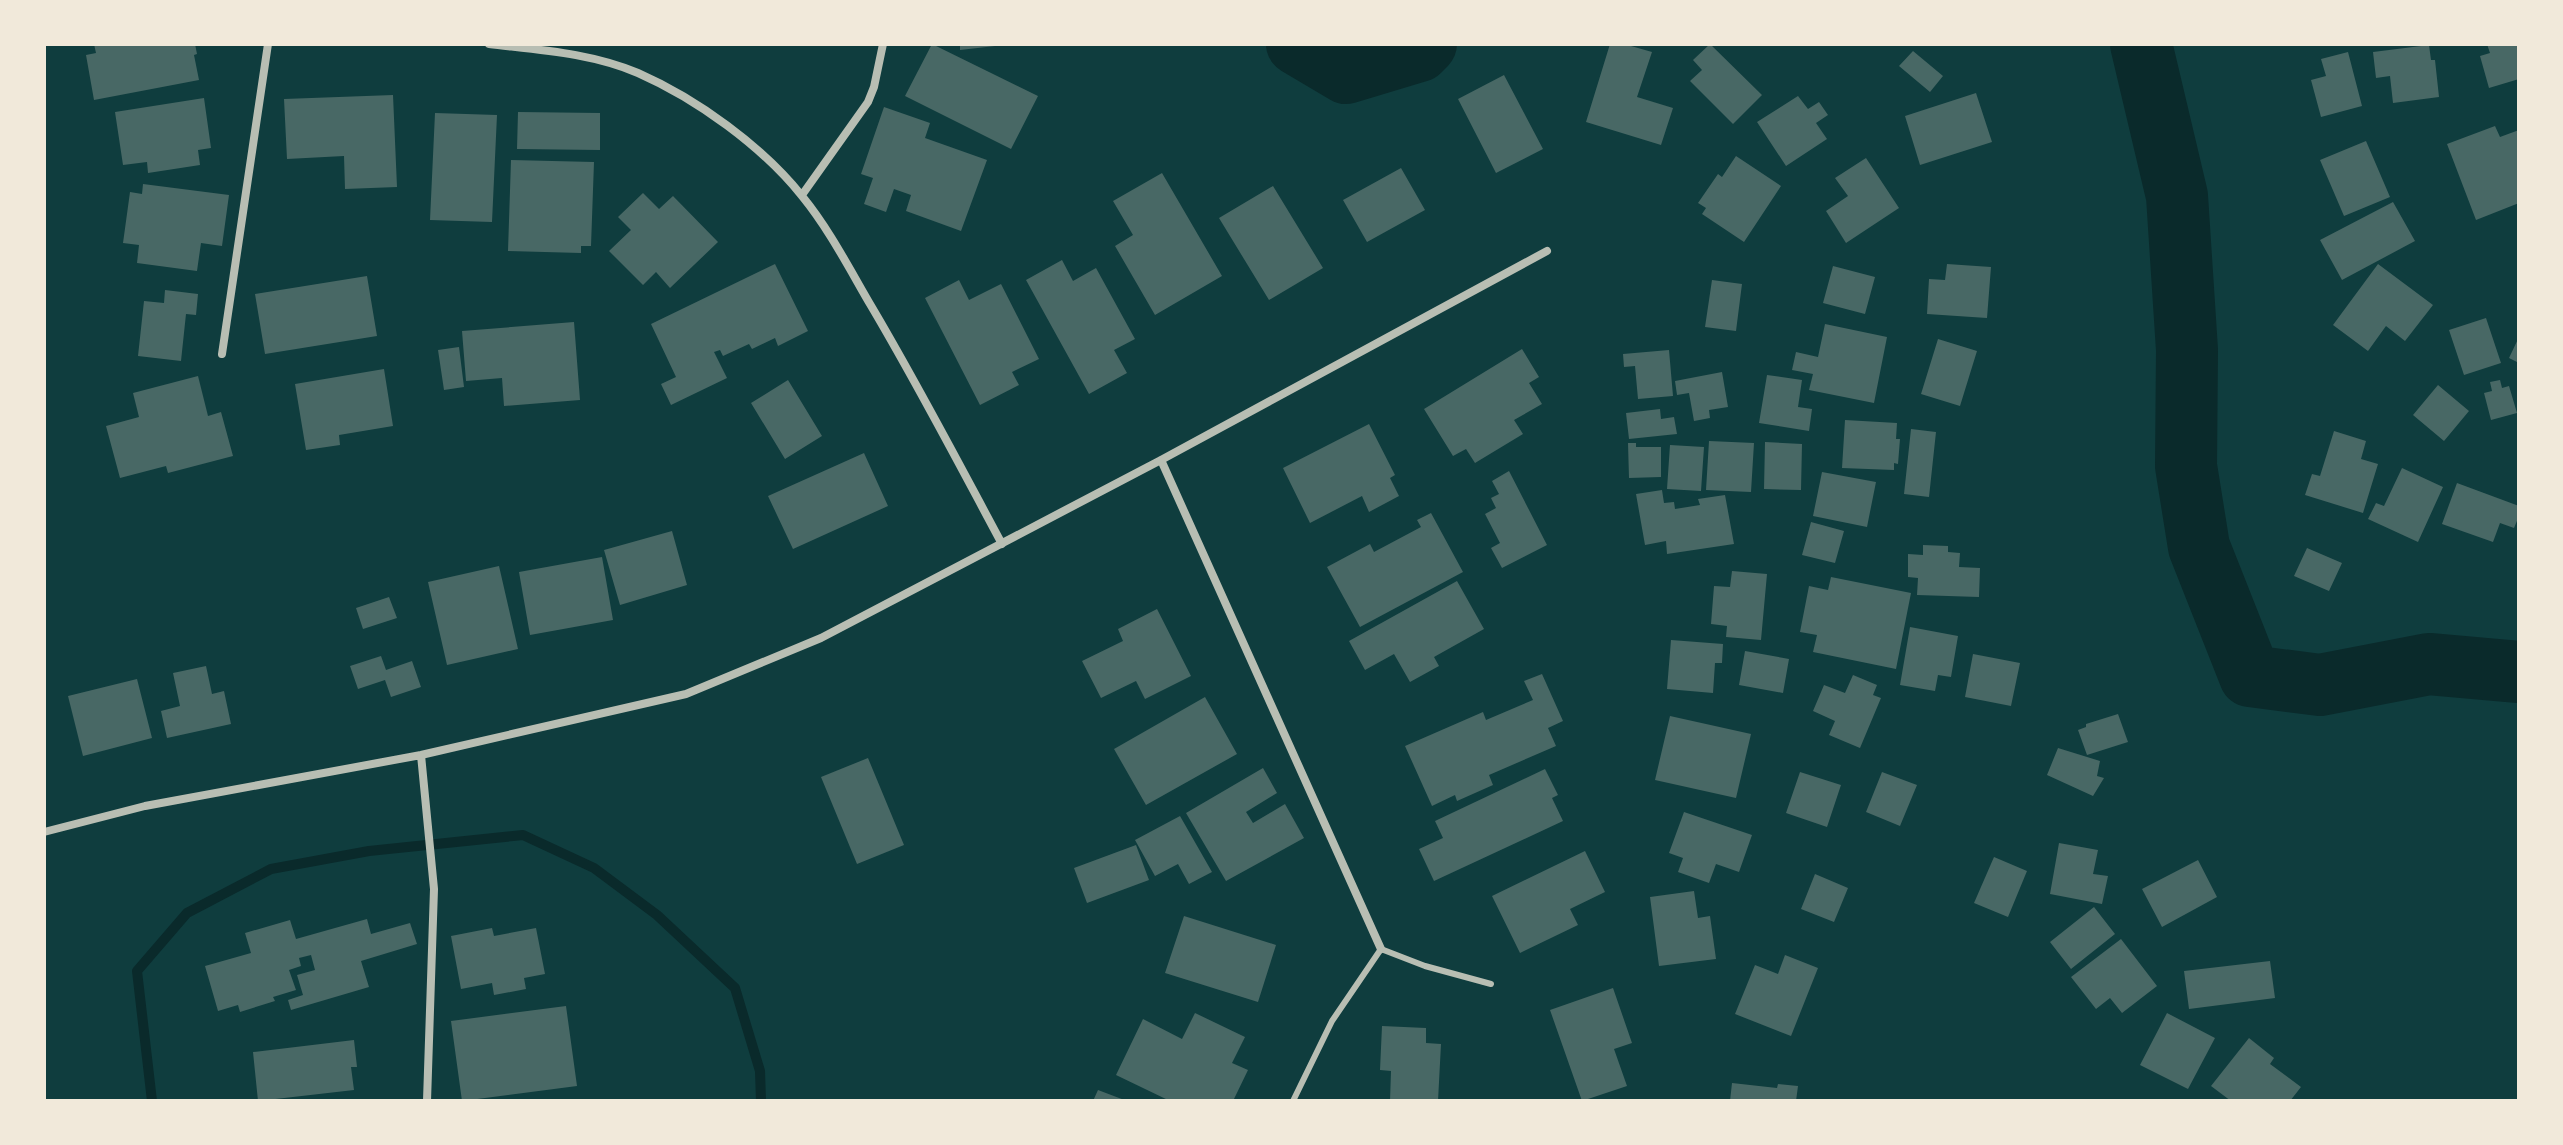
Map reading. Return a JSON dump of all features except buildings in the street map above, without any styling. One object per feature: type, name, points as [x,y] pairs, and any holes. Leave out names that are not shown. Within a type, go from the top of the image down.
[{"type":"street","points":[[222,354],[268,44]]},
{"type":"street","points":[[489,44],[577,54],[638,73],[693,103],[746,140],[802,195],[830,235],[904,362],[1002,544]]},
{"type":"street","points":[[802,195],[868,102],[883,44]]},
{"type":"street","points":[[44,832],[145,806],[421,755],[686,694],[821,638],[1161,460],[1547,251]]},
{"type":"street","points":[[1161,460],[1381,949]]},
{"type":"street","points":[[421,755],[434,889],[427,1101]]},
{"type":"lane","points":[[1293,1101],[1332,1021],[1381,949],[1425,966],[1491,984]]},
{"type":"waterway","points":[[1297,44],[1346,73],[1419,51],[1426,44]]},
{"type":"waterway","points":[[2141,44],[2177,196],[2187,350],[2186,466],[2199,547],[2250,676],[2320,685],[2429,664],[2519,672]]},
{"type":"waterway","points":[[152,1101],[137,971],[187,913],[271,869],[369,851],[523,835],[594,868],[657,915],[735,988],[760,1071],[761,1101]]}]
